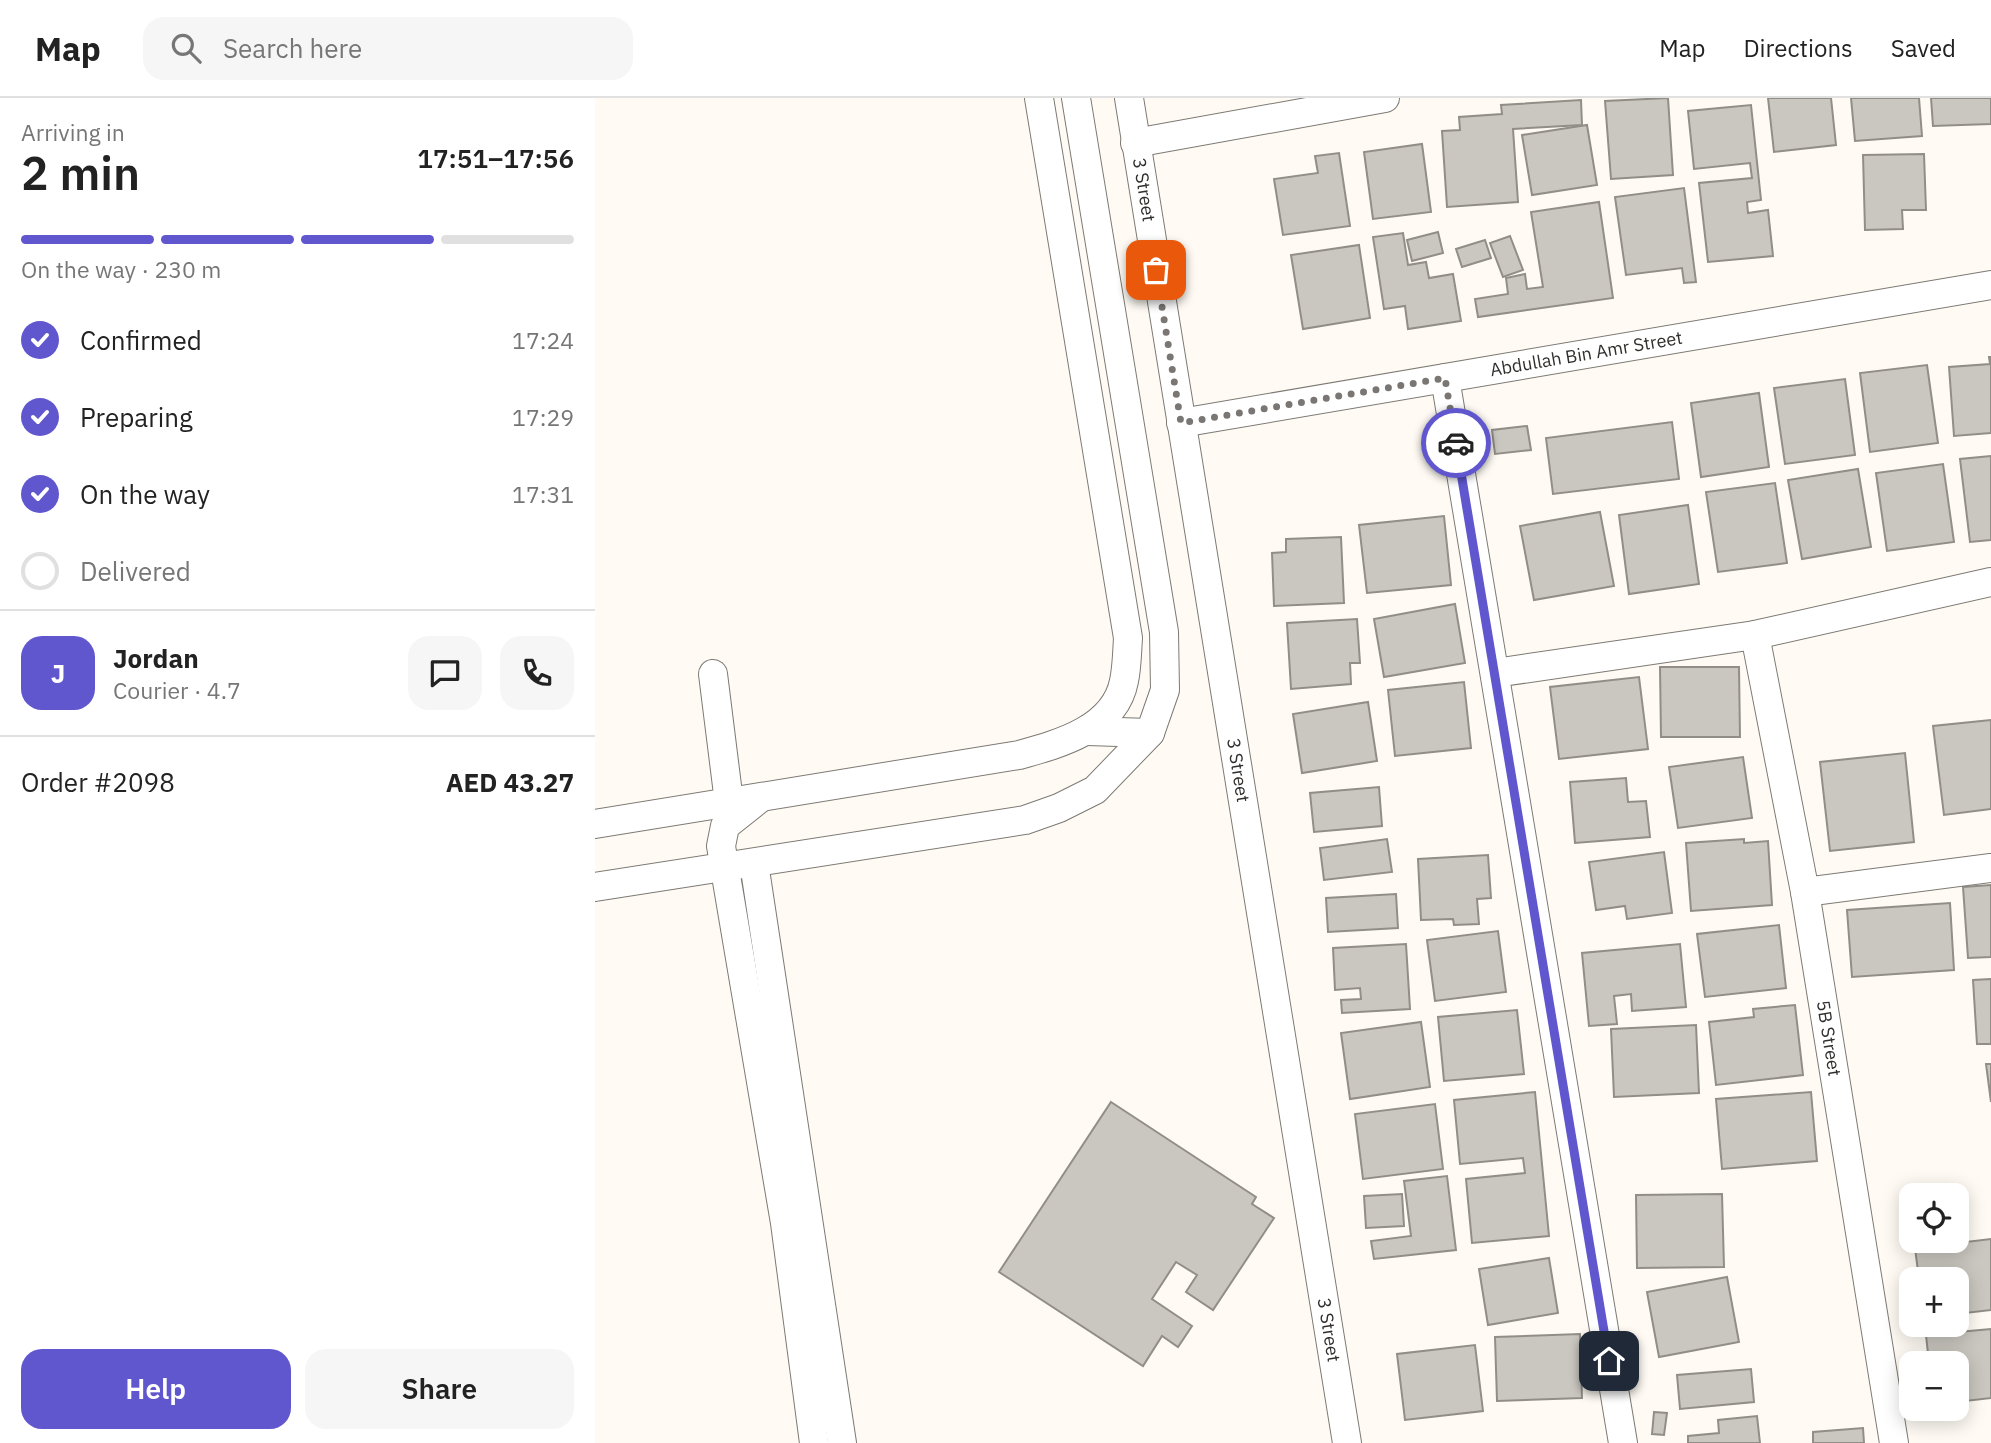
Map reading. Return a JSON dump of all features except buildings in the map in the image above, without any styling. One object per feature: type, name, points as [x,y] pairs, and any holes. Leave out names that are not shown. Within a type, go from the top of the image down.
[{"type":"street","points":[[595,824],[1019,755],[1061,744],[1087,731],[1111,707],[1124,683],[1128,638],[1038,98]]},
{"type":"street","points":[[595,899],[608,885],[1025,820],[1095,790],[1150,733],[1165,690],[1164,632],[1076,98]]},
{"type":"street","name":"3 Street","points":[[1129,98],[1347,1443]]},
{"type":"street","points":[[1135,143],[1385,98]]},
{"type":"street","name":"Abdullah Bin Amr Street","points":[[1181,423],[1991,285]]},
{"type":"street","points":[[1445,378],[1623,1443]]},
{"type":"street","points":[[1495,673],[1755,635],[1991,582]]},
{"type":"street","name":"5B Street","points":[[1755,635],[1805,892],[1894,1443]]},
{"type":"street","points":[[713,674],[729,802]]},
{"type":"street","points":[[1087,731],[1150,733]]},
{"type":"street","points":[[761,797],[725,826],[721,846],[785,1223],[814,1443]]},
{"type":"street","points":[[754,863],[842,1443]]},
{"type":"street","points":[[1805,892],[1991,868]]},
{"type":"way so far","points":[[1156,270],[1181,423],[1445,378],[1456,443]]},
{"type":"route","points":[[1456,443],[1609,1361]]}]
